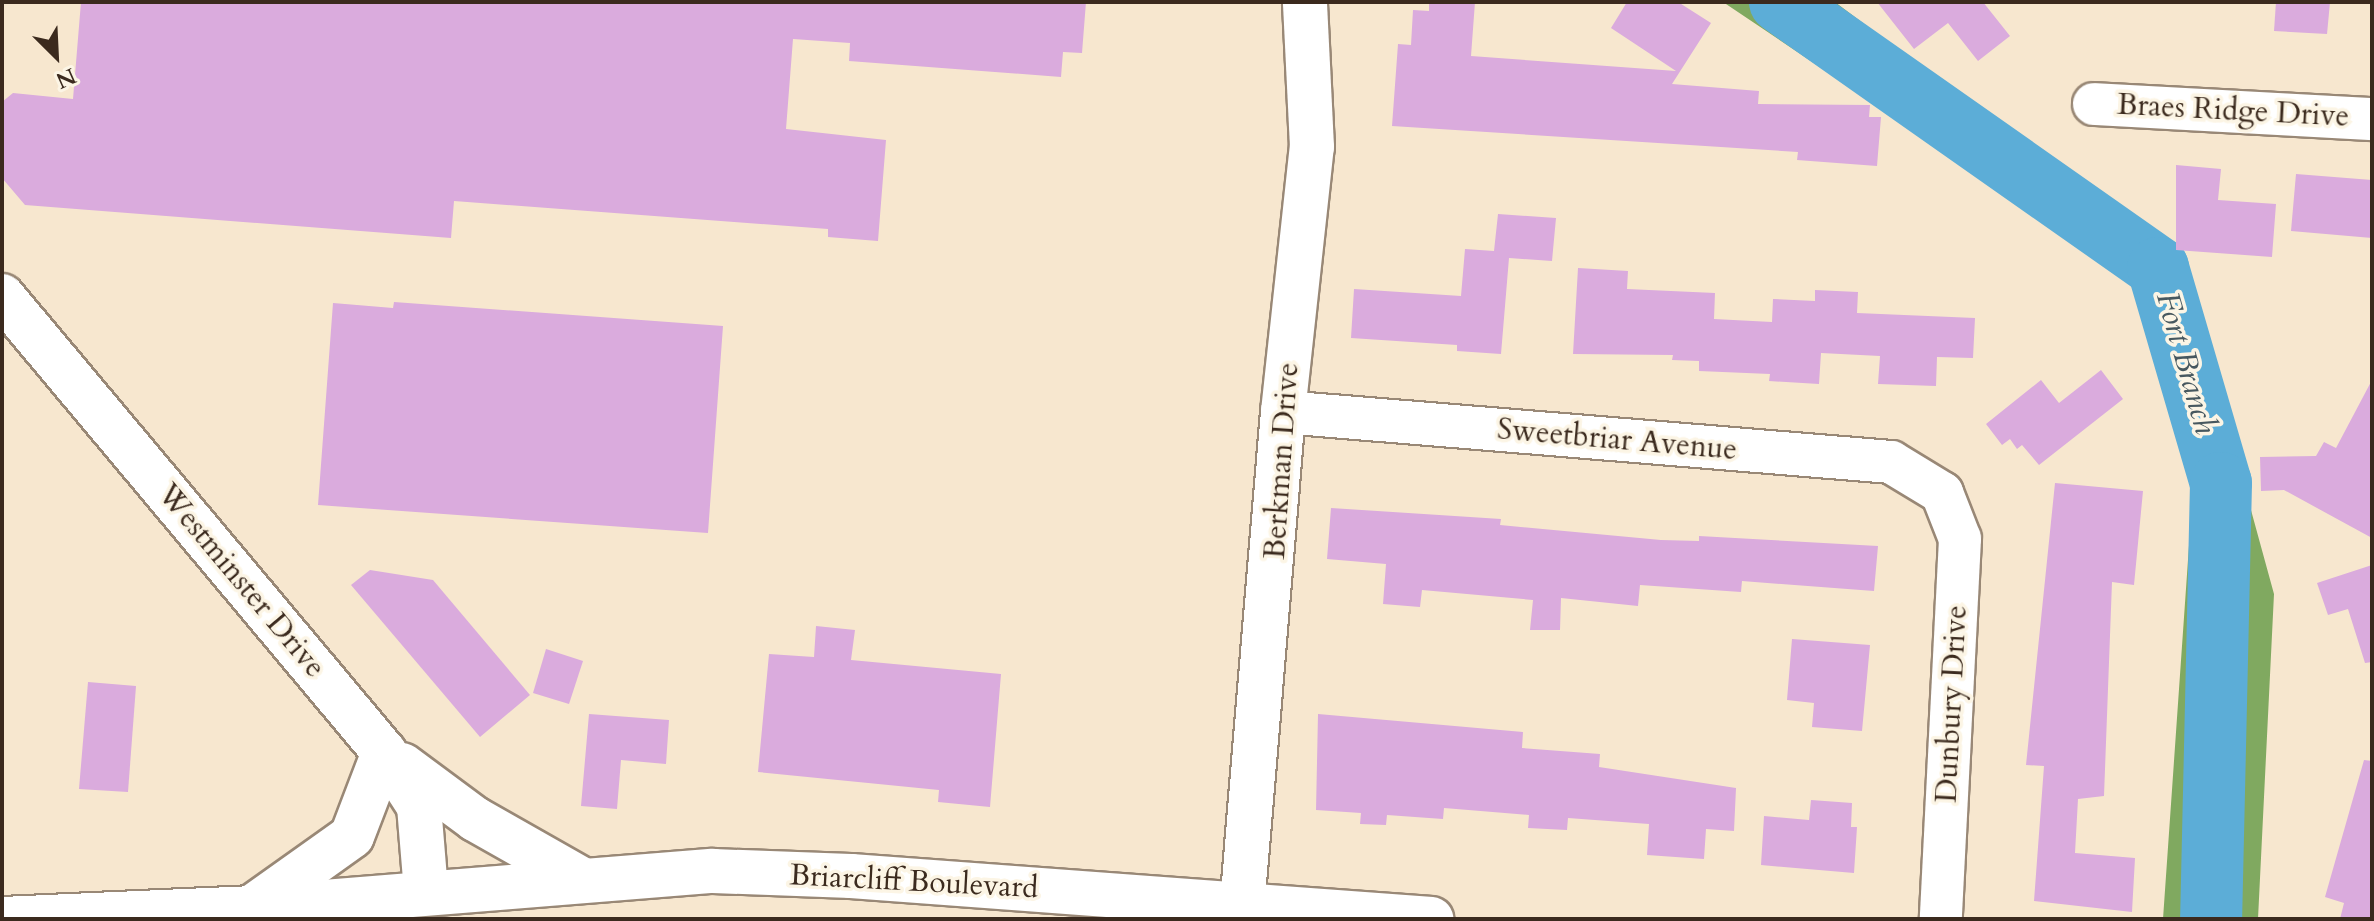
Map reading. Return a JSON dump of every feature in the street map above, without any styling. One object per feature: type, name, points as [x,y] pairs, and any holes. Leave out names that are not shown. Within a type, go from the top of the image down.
[{"type":"street","name":"Berkman Drive","points":[[1242,912],[1283,412],[1312,147],[1305,2]]},
{"type":"street","name":"Braes Ridge Drive","points":[[2094,104],[2372,119]]},
{"type":"street","name":"Westminster Drive","points":[[2,296],[384,752],[419,806],[423,905]]},
{"type":"street","name":"Sweetbriar Avenue","points":[[1283,412],[1891,462],[1942,493]]},
{"type":"street","name":"Dunbury Drive","points":[[1941,919],[1960,539],[1942,493]]},
{"type":"street","points":[[257,914],[352,836],[384,752],[475,819],[588,883],[537,919]]},
{"type":"street","name":"Briarcliff Boulevard","points":[[2,919],[257,914],[423,905],[588,883],[713,871],[1242,912],[1431,919]]},
{"type":"green space","points":[[1723,2],[1835,2],[2127,222],[2186,273],[2274,594],[2258,919],[2163,919],[2193,488],[2129,275]]},
{"type":"building","points":[[81,2],[1086,2],[1082,53],[1063,52],[1061,77],[849,61],[850,43],[793,39],[786,129],[886,140],[878,241],[828,237],[828,229],[454,201],[451,238],[25,205],[2,178],[2,102],[13,93],[73,99]]},
{"type":"building","points":[[1429,2],[1475,2],[1471,56],[1676,71],[1611,28],[1627,2],[1678,2],[1711,23],[1672,84],[1759,91],[1758,104],[1870,105],[1869,117],[1881,117],[1877,166],[1797,160],[1798,152],[1392,126],[1398,44],[1411,45],[1413,10],[1429,11]]},
{"type":"building","points":[[1877,2],[1983,2],[2010,36],[1978,61],[1948,23],[1914,49]]},
{"type":"building","points":[[2276,2],[2330,2],[2327,34],[2274,31]]},
{"type":"building","points":[[2176,165],[2221,169],[2218,200],[2276,204],[2272,257],[2176,250]]},
{"type":"building","points":[[2296,174],[2372,180],[2372,238],[2291,231]]},
{"type":"building","points":[[1498,214],[1556,218],[1552,261],[1509,258],[1501,354],[1457,351],[1457,345],[1351,338],[1354,289],[1461,296],[1465,249],[1494,251]]},
{"type":"building","points":[[1578,268],[1628,271],[1627,289],[1715,293],[1714,319],[1772,322],[1773,299],[1815,301],[1815,290],[1858,292],[1857,313],[1975,318],[1973,358],[1937,357],[1936,386],[1878,384],[1880,356],[1821,353],[1819,384],[1769,381],[1770,374],[1699,371],[1699,361],[1672,360],[1673,355],[1573,354]]},
{"type":"building","points":[[394,302],[723,326],[708,533],[318,505],[333,303],[393,308]]},
{"type":"building","points":[[2101,370],[2123,399],[2039,465],[2022,445],[2017,449],[2010,439],[2002,445],[1986,424],[2041,380],[2059,403]]},
{"type":"building","points":[[2372,380],[2372,538],[2284,490],[2261,491],[2260,457],[2316,456],[2324,442],[2336,448]]},
{"type":"building","points":[[2055,483],[2143,491],[2134,585],[2112,582],[2104,796],[2078,799],[2075,853],[2135,858],[2132,912],[2034,901],[2044,766],[2026,765]]},
{"type":"building","points":[[1331,508],[1501,519],[1500,525],[1661,540],[1699,541],[1699,536],[1878,546],[1874,591],[1742,581],[1741,592],[1640,585],[1638,606],[1561,598],[1560,630],[1530,630],[1533,600],[1422,590],[1420,607],[1383,604],[1386,564],[1327,559]]},
{"type":"building","points":[[2372,565],[2372,662],[2365,663],[2348,609],[2328,615],[2317,583]]},
{"type":"building","points":[[370,570],[433,580],[530,695],[480,737],[351,585]]},
{"type":"building","points":[[816,626],[855,630],[851,660],[1001,674],[990,807],[938,802],[939,790],[758,772],[769,654],[814,657]]},
{"type":"building","points":[[1792,639],[1870,645],[1862,731],[1812,727],[1814,703],[1787,700]]},
{"type":"building","points":[[546,649],[583,661],[569,704],[533,693]]},
{"type":"building","points":[[88,682],[136,686],[128,792],[79,789]]},
{"type":"building","points":[[589,714],[669,720],[666,764],[621,760],[617,809],[581,806]]},
{"type":"building","points":[[1318,714],[1523,732],[1522,748],[1600,754],[1599,767],[1736,788],[1734,831],[1706,829],[1704,859],[1647,855],[1649,824],[1568,818],[1567,830],[1528,828],[1529,815],[1444,808],[1443,819],[1387,815],[1386,825],[1360,824],[1361,813],[1316,810]]},
{"type":"building","points":[[2364,760],[2372,761],[2372,919],[2340,919],[2344,903],[2325,897]]},
{"type":"building","points":[[1811,800],[1852,803],[1851,827],[1857,827],[1854,873],[1761,865],[1764,816],[1809,820]]},
{"type":"waterway","name":"Fort Branch","points":[[1780,2],[2158,268],[2221,483],[2211,919]]}]
